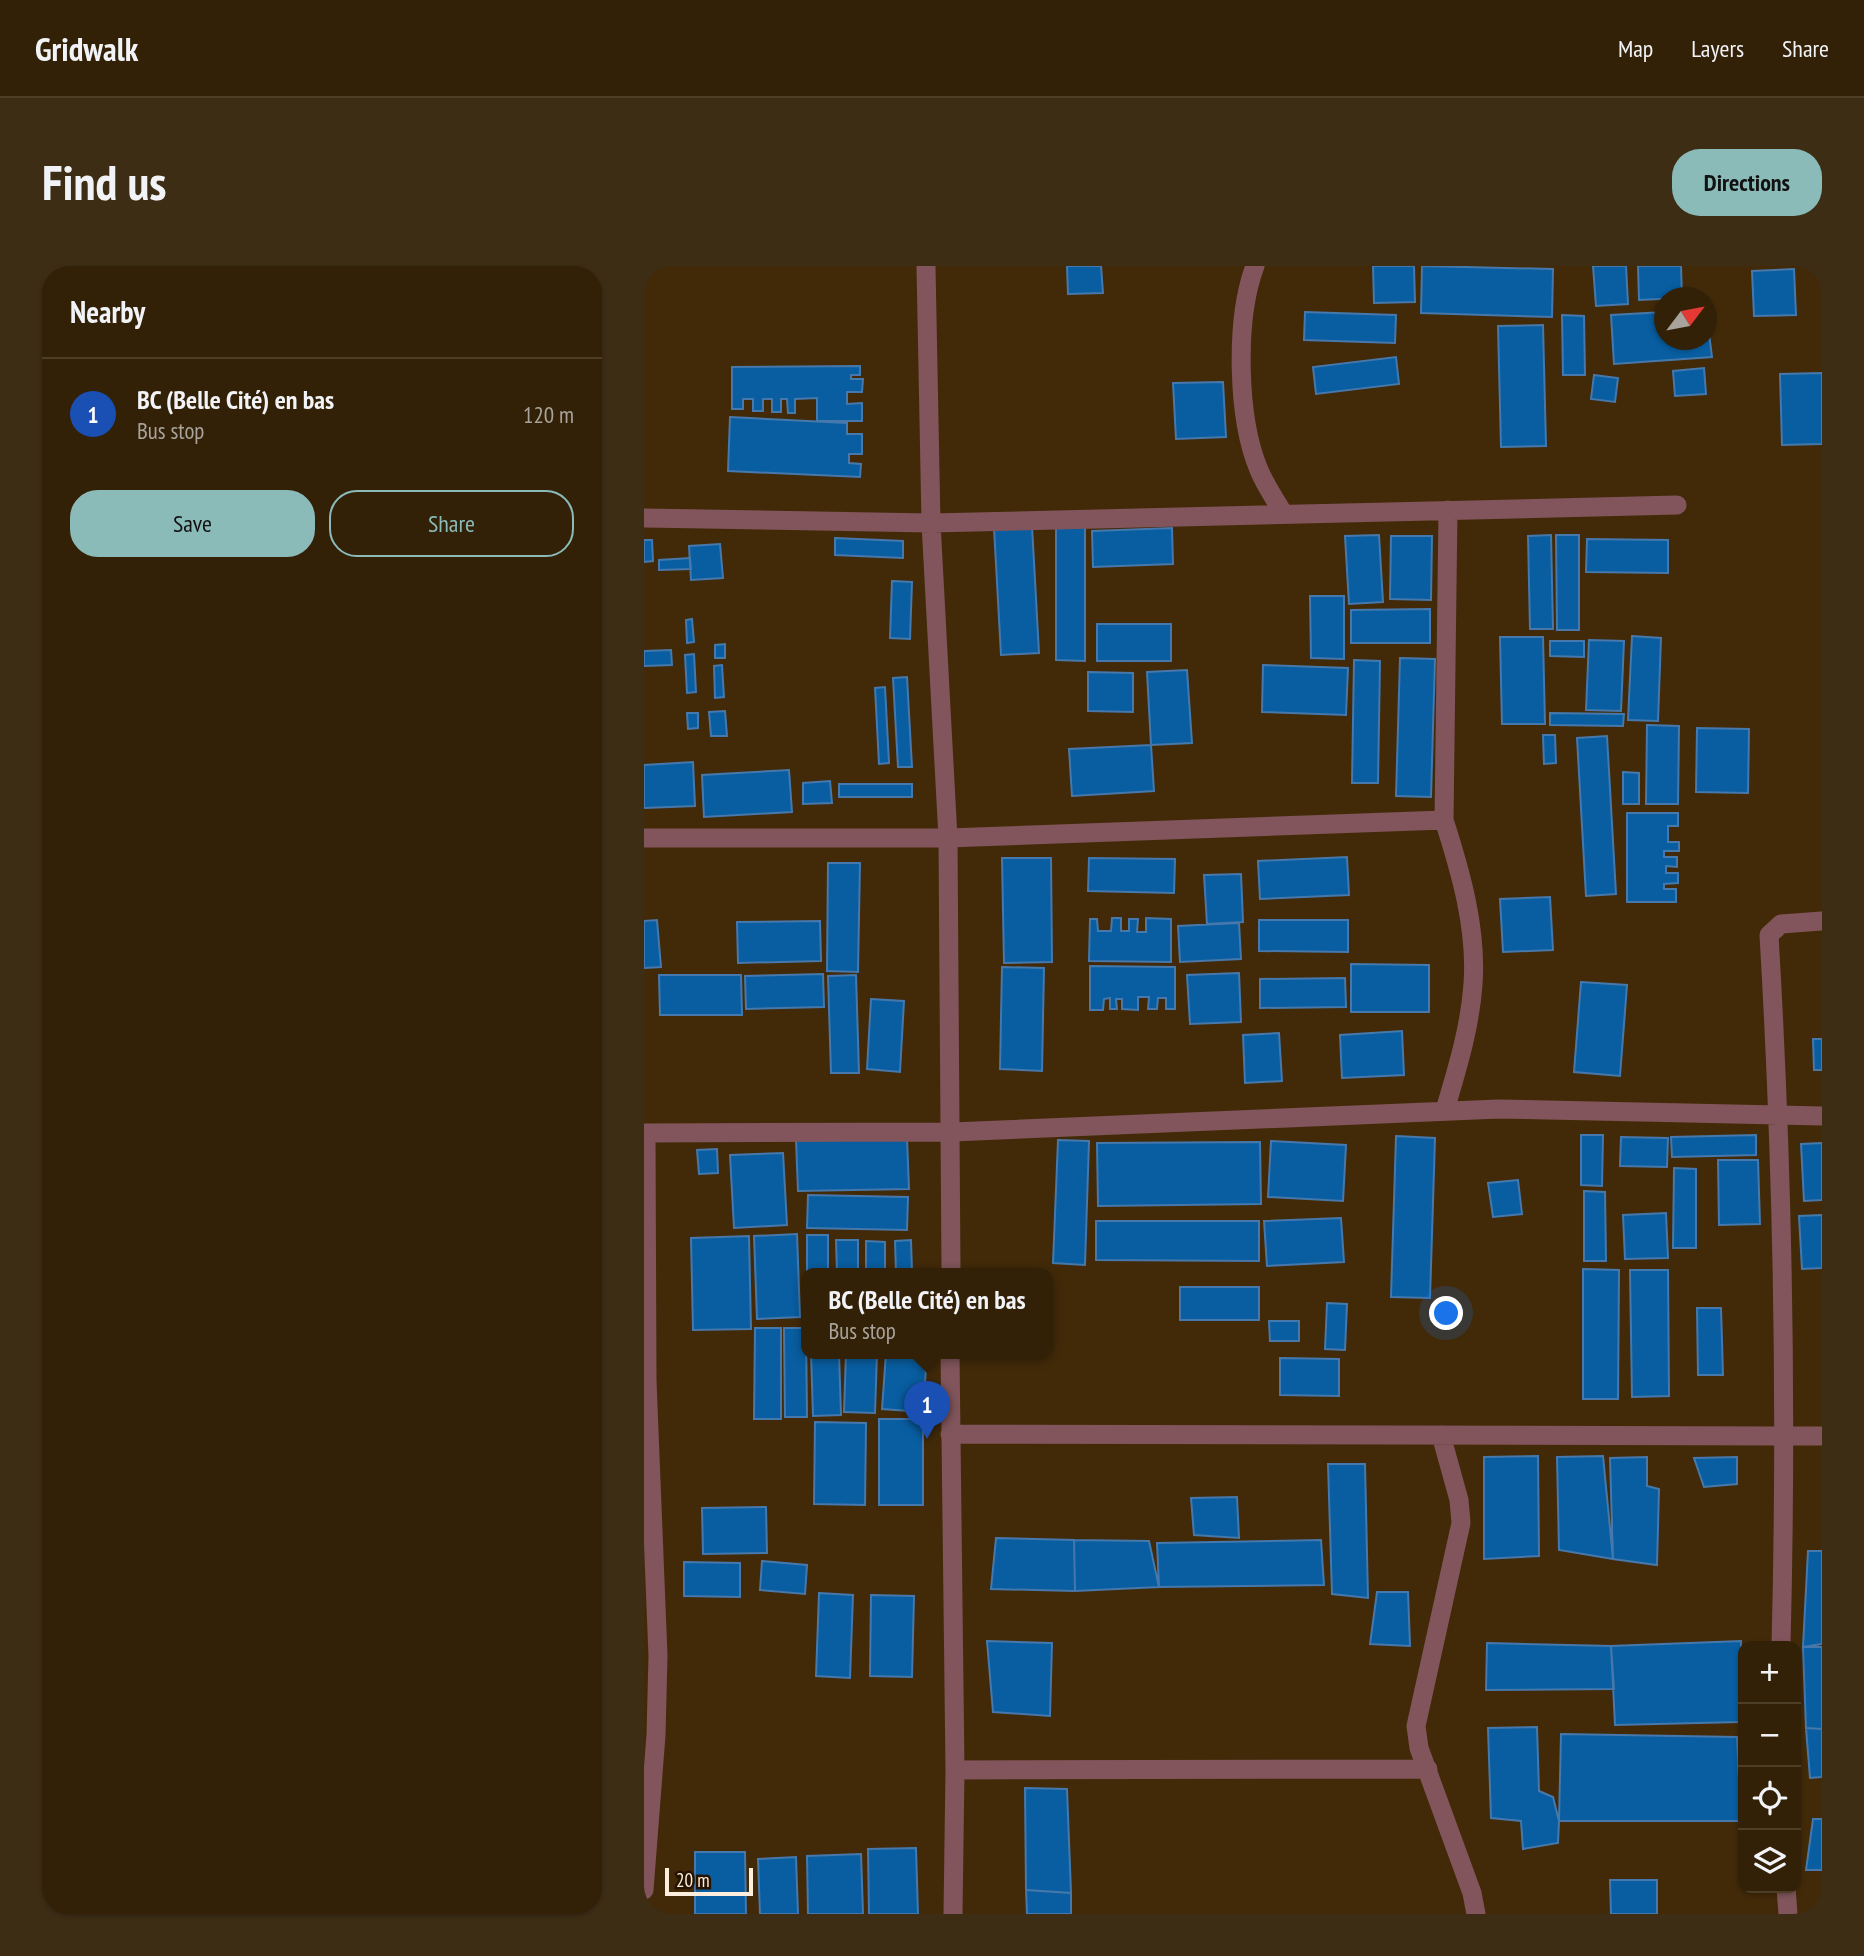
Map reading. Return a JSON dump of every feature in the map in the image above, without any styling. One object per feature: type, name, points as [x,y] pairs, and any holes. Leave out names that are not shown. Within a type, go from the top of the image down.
[{"type":"street","points":[[926,266],[931,523],[948,838],[951,1268]]},
{"type":"street","points":[[1255,266],[1242,337],[1243,413],[1259,470],[1283,513]]},
{"type":"street","points":[[644,518],[931,523],[1678,505]]},
{"type":"street","points":[[1445,1110],[1465,1041],[1474,983],[1470,921],[1459,867],[1444,820],[1448,510]]},
{"type":"street","points":[[644,838],[948,838],[1444,820]]},
{"type":"street","points":[[1781,1641],[1786,1436],[1780,1117],[1769,935],[1781,924],[1822,921]]},
{"type":"street","points":[[644,1890],[647,1795],[656,1735],[658,1656],[647,1381],[645,1133],[952,1132],[1445,1110],[1588,1109],[1780,1117],[1822,1116]]},
{"type":"street","points":[[950,1359],[955,1770],[953,1914]]},
{"type":"street","points":[[950,1434],[1822,1436]]},
{"type":"street","points":[[1441,1435],[1459,1500],[1461,1523],[1416,1726],[1419,1748],[1472,1894],[1476,1914]]},
{"type":"street","points":[[955,1770],[1427,1769]]},
{"type":"street","points":[[1786,1893],[1788,1914]]},
{"type":"building","points":[[1067,266],[1101,266],[1103,293],[1068,294]]},
{"type":"building","points":[[1373,266],[1414,266],[1415,302],[1374,303]]},
{"type":"building","points":[[1422,266],[1553,269],[1552,317],[1421,313]]},
{"type":"building","points":[[1593,266],[1626,266],[1628,304],[1596,306]]},
{"type":"building","points":[[1638,266],[1681,266],[1682,287],[1654,287],[1654,299],[1639,300]]},
{"type":"building","points":[[1794,269],[1796,315],[1754,316],[1752,271]]},
{"type":"building","points":[[1305,312],[1396,315],[1395,343],[1304,340]]},
{"type":"building","points":[[1654,313],[1654,350],[1711,350],[1712,357],[1614,364],[1611,315]]},
{"type":"building","points":[[1562,315],[1584,316],[1585,375],[1563,375]]},
{"type":"building","points":[[1543,325],[1546,446],[1501,447],[1498,326]]},
{"type":"building","points":[[1396,357],[1399,384],[1316,394],[1313,367]]},
{"type":"building","points":[[860,366],[860,375],[851,375],[851,379],[863,379],[862,392],[847,392],[847,404],[862,403],[862,421],[817,421],[817,398],[795,399],[795,413],[788,413],[787,399],[781,399],[781,412],[772,412],[772,399],[763,399],[763,411],[753,411],[753,399],[743,399],[743,409],[732,409],[732,367]]},
{"type":"building","points":[[1704,368],[1706,394],[1675,396],[1673,371]]},
{"type":"building","points":[[1822,373],[1822,444],[1782,445],[1780,374]]},
{"type":"building","points":[[1594,375],[1618,378],[1615,402],[1591,399]]},
{"type":"building","points":[[1223,382],[1226,437],[1176,439],[1173,383]]},
{"type":"building","points":[[730,417],[847,423],[847,434],[862,434],[862,454],[849,454],[849,463],[861,464],[860,477],[728,471]]},
{"type":"building","points":[[1032,526],[1039,653],[1001,655],[994,528]]},
{"type":"building","points":[[1056,527],[1085,527],[1085,661],[1056,660]]},
{"type":"building","points":[[1172,528],[1173,564],[1093,567],[1092,531]]},
{"type":"building","points":[[1379,535],[1383,602],[1349,604],[1345,536]]},
{"type":"building","points":[[1551,535],[1553,629],[1530,629],[1528,536]]},
{"type":"building","points":[[1556,535],[1579,535],[1579,630],[1557,630]]},
{"type":"building","points":[[1391,536],[1432,536],[1431,600],[1390,599]]},
{"type":"building","points":[[835,538],[903,541],[903,558],[835,555]]},
{"type":"building","points":[[1587,539],[1668,540],[1668,573],[1586,572]]},
{"type":"building","points":[[644,540],[652,540],[653,561],[644,562]]},
{"type":"building","points":[[720,544],[723,578],[691,580],[689,546]]},
{"type":"building","points":[[690,558],[691,569],[659,570],[659,560]]},
{"type":"building","points":[[892,581],[912,582],[910,639],[890,638]]},
{"type":"building","points":[[1310,596],[1344,596],[1344,659],[1311,658]]},
{"type":"building","points":[[1430,609],[1430,643],[1351,643],[1351,610]]},
{"type":"building","points":[[692,619],[694,642],[687,643],[686,620]]},
{"type":"building","points":[[1097,624],[1171,624],[1171,661],[1097,661]]},
{"type":"building","points":[[1632,636],[1661,638],[1658,721],[1628,720]]},
{"type":"building","points":[[1500,637],[1543,637],[1545,724],[1502,724]]},
{"type":"building","points":[[1589,640],[1624,641],[1621,711],[1586,710]]},
{"type":"building","points":[[1550,641],[1584,641],[1584,657],[1550,656]]},
{"type":"building","points":[[725,644],[725,658],[715,658],[715,645]]},
{"type":"building","points":[[671,650],[672,665],[644,666],[644,651]]},
{"type":"building","points":[[694,654],[696,692],[687,693],[685,655]]},
{"type":"building","points":[[1400,658],[1435,659],[1431,797],[1396,796]]},
{"type":"building","points":[[1354,660],[1380,661],[1378,783],[1352,783]]},
{"type":"building","points":[[722,665],[724,697],[715,698],[714,666]]},
{"type":"building","points":[[1263,665],[1348,668],[1346,715],[1262,712]]},
{"type":"building","points":[[1187,670],[1192,743],[1151,745],[1147,672]]},
{"type":"building","points":[[1088,672],[1133,673],[1133,712],[1088,711]]},
{"type":"building","points":[[907,677],[912,767],[898,767],[893,678]]},
{"type":"building","points":[[885,687],[889,763],[879,764],[875,688]]},
{"type":"building","points":[[725,711],[727,736],[711,736],[709,712]]},
{"type":"building","points":[[687,713],[698,713],[698,728],[688,729]]},
{"type":"building","points":[[1550,713],[1624,714],[1623,726],[1550,725]]},
{"type":"building","points":[[1647,725],[1679,726],[1678,804],[1646,804]]},
{"type":"building","points":[[1697,728],[1749,729],[1748,793],[1696,792]]},
{"type":"building","points":[[1543,735],[1555,735],[1556,763],[1544,764]]},
{"type":"building","points":[[1607,736],[1616,894],[1586,896],[1577,738]]},
{"type":"building","points":[[1151,745],[1154,791],[1072,796],[1069,749]]},
{"type":"building","points":[[693,762],[695,806],[644,808],[644,765]]},
{"type":"building","points":[[789,770],[792,812],[704,817],[702,775]]},
{"type":"building","points":[[1623,772],[1639,773],[1639,804],[1623,804]]},
{"type":"building","points":[[830,781],[832,803],[803,804],[803,783]]},
{"type":"building","points":[[839,784],[912,784],[912,797],[839,797]]},
{"type":"building","points":[[1627,813],[1678,813],[1678,826],[1668,826],[1668,842],[1679,842],[1679,851],[1664,851],[1664,857],[1677,857],[1677,867],[1666,866],[1666,873],[1678,873],[1678,883],[1664,884],[1664,889],[1676,889],[1676,902],[1627,902]]},
{"type":"building","points":[[1347,857],[1349,895],[1260,899],[1258,861]]},
{"type":"building","points":[[1002,858],[1051,858],[1052,962],[1004,963]]},
{"type":"building","points":[[1089,858],[1175,859],[1174,893],[1088,891]]},
{"type":"building","points":[[828,863],[860,863],[858,972],[827,971]]},
{"type":"building","points":[[1241,874],[1243,922],[1207,924],[1204,875]]},
{"type":"building","points":[[1550,897],[1553,950],[1503,952],[1500,899]]},
{"type":"building","points":[[1112,918],[1121,918],[1121,931],[1129,931],[1129,919],[1138,919],[1137,932],[1146,932],[1146,918],[1171,919],[1171,962],[1089,961],[1090,919],[1097,919],[1098,931],[1111,931]]},
{"type":"building","points":[[657,920],[661,967],[644,968],[644,921]]},
{"type":"building","points":[[1259,920],[1348,920],[1348,952],[1259,951]]},
{"type":"building","points":[[820,921],[821,961],[738,963],[737,922]]},
{"type":"building","points":[[1239,923],[1241,959],[1180,962],[1178,926]]},
{"type":"building","points":[[1351,964],[1429,965],[1429,1012],[1351,1012]]},
{"type":"building","points":[[1090,966],[1175,967],[1175,1009],[1166,1009],[1166,998],[1158,998],[1157,1009],[1148,1009],[1149,997],[1138,997],[1138,1010],[1122,1009],[1122,999],[1116,999],[1117,1009],[1110,1009],[1110,998],[1104,999],[1103,1010],[1090,1010]]},
{"type":"building","points":[[1002,967],[1044,968],[1042,1071],[1000,1069]]},
{"type":"building","points":[[1239,973],[1241,1022],[1190,1024],[1187,975]]},
{"type":"building","points":[[823,974],[824,1007],[746,1009],[745,976]]},
{"type":"building","points":[[659,975],[741,975],[742,1015],[660,1015]]},
{"type":"building","points":[[856,975],[859,1073],[831,1073],[828,976]]},
{"type":"building","points":[[1345,978],[1346,1007],[1260,1008],[1260,979]]},
{"type":"building","points":[[1581,982],[1627,985],[1620,1076],[1574,1072]]},
{"type":"building","points":[[871,999],[904,1001],[900,1072],[867,1069]]},
{"type":"building","points":[[1402,1031],[1404,1075],[1342,1078],[1340,1035]]},
{"type":"building","points":[[1279,1033],[1282,1081],[1245,1083],[1243,1035]]},
{"type":"building","points":[[1813,1039],[1822,1039],[1822,1070],[1814,1070]]},
{"type":"building","points":[[1581,1135],[1603,1135],[1602,1186],[1581,1185]]},
{"type":"building","points":[[1756,1135],[1756,1155],[1672,1157],[1671,1137]]},
{"type":"building","points":[[1396,1136],[1435,1138],[1430,1298],[1391,1297]]},
{"type":"building","points":[[1621,1137],[1668,1138],[1667,1167],[1620,1166]]},
{"type":"building","points":[[907,1138],[909,1189],[798,1191],[796,1140]]},
{"type":"building","points":[[1058,1140],[1089,1141],[1085,1265],[1053,1263]]},
{"type":"building","points":[[1271,1141],[1346,1145],[1343,1201],[1268,1197]]},
{"type":"building","points":[[1260,1142],[1261,1204],[1098,1206],[1097,1143]]},
{"type":"building","points":[[1822,1143],[1822,1200],[1804,1201],[1801,1144]]},
{"type":"building","points":[[717,1149],[718,1173],[699,1174],[697,1150]]},
{"type":"building","points":[[783,1153],[787,1225],[734,1228],[730,1155]]},
{"type":"building","points":[[1718,1160],[1758,1160],[1760,1224],[1719,1225]]},
{"type":"building","points":[[1674,1168],[1696,1169],[1696,1248],[1673,1248]]},
{"type":"building","points":[[1518,1180],[1522,1214],[1493,1217],[1488,1183]]},
{"type":"building","points":[[1584,1191],[1605,1192],[1606,1261],[1584,1261]]},
{"type":"building","points":[[808,1195],[908,1197],[907,1230],[807,1228]]},
{"type":"building","points":[[1666,1213],[1668,1258],[1625,1259],[1623,1215]]},
{"type":"building","points":[[1822,1215],[1822,1268],[1802,1269],[1799,1216]]},
{"type":"building","points":[[1341,1218],[1344,1262],[1267,1266],[1264,1221]]},
{"type":"building","points":[[1096,1221],[1259,1221],[1259,1261],[1096,1260]]},
{"type":"building","points":[[797,1234],[800,1317],[757,1319],[754,1236]]},
{"type":"building","points":[[807,1235],[828,1235],[828,1268],[807,1268]]},
{"type":"building","points":[[749,1236],[751,1329],[693,1330],[691,1238]]},
{"type":"building","points":[[836,1240],[858,1240],[858,1268],[837,1268]]},
{"type":"building","points":[[911,1240],[912,1268],[896,1268],[895,1241]]},
{"type":"building","points":[[866,1241],[885,1242],[885,1268],[866,1268]]},
{"type":"building","points":[[1583,1269],[1619,1270],[1618,1399],[1583,1399]]},
{"type":"building","points":[[1630,1270],[1668,1270],[1669,1396],[1632,1397]]},
{"type":"building","points":[[1180,1287],[1259,1287],[1259,1320],[1180,1320]]},
{"type":"building","points":[[1327,1303],[1347,1304],[1345,1350],[1325,1349]]},
{"type":"building","points":[[1697,1308],[1721,1308],[1723,1375],[1698,1375]]},
{"type":"building","points":[[1269,1321],[1299,1321],[1299,1341],[1270,1341]]},
{"type":"building","points":[[755,1328],[781,1328],[781,1419],[754,1419]]},
{"type":"building","points":[[784,1328],[801,1328],[801,1359],[806,1359],[807,1417],[785,1417]]},
{"type":"building","points":[[1280,1358],[1339,1359],[1339,1396],[1280,1395]]},
{"type":"building","points":[[811,1359],[839,1359],[841,1415],[813,1416]]},
{"type":"building","points":[[846,1359],[877,1359],[875,1413],[844,1412]]},
{"type":"building","points":[[886,1359],[927,1359],[923,1412],[882,1409]]},
{"type":"building","points":[[879,1419],[923,1419],[923,1505],[879,1505]]},
{"type":"building","points":[[815,1422],[866,1423],[865,1505],[814,1504]]},
{"type":"building","points":[[1538,1456],[1539,1556],[1484,1559],[1484,1457]]},
{"type":"building","points":[[1603,1456],[1613,1559],[1559,1550],[1557,1457]]},
{"type":"building","points":[[1647,1457],[1647,1486],[1659,1489],[1657,1565],[1613,1559],[1610,1458]]},
{"type":"building","points":[[1737,1457],[1737,1484],[1704,1487],[1694,1458]]},
{"type":"building","points":[[1328,1464],[1365,1464],[1368,1598],[1332,1594]]},
{"type":"building","points":[[1237,1497],[1239,1538],[1194,1535],[1191,1498]]},
{"type":"building","points":[[766,1507],[767,1553],[703,1554],[702,1508]]},
{"type":"building","points":[[996,1538],[1074,1540],[1075,1591],[991,1589]]},
{"type":"building","points":[[1074,1540],[1149,1541],[1159,1587],[1075,1591]]},
{"type":"building","points":[[1321,1540],[1324,1585],[1159,1587],[1157,1543]]},
{"type":"building","points":[[1808,1551],[1822,1551],[1822,1644],[1803,1647]]},
{"type":"building","points":[[762,1561],[807,1565],[805,1594],[760,1590]]},
{"type":"building","points":[[684,1562],[740,1563],[740,1597],[684,1596]]},
{"type":"building","points":[[1377,1592],[1408,1592],[1410,1646],[1370,1644]]},
{"type":"building","points":[[819,1593],[853,1595],[850,1678],[816,1676]]},
{"type":"building","points":[[871,1595],[914,1596],[912,1677],[870,1676]]},
{"type":"building","points":[[987,1641],[1052,1643],[1050,1716],[993,1712]]},
{"type":"building","points":[[1738,1641],[1738,1722],[1615,1725],[1611,1646]]},
{"type":"building","points":[[1487,1643],[1611,1646],[1614,1689],[1486,1690]]},
{"type":"building","points":[[1803,1647],[1822,1647],[1822,1729],[1806,1728]]},
{"type":"building","points":[[1537,1727],[1539,1791],[1553,1797],[1559,1821],[1558,1843],[1523,1849],[1521,1821],[1491,1818],[1488,1728]]},
{"type":"building","points":[[1806,1728],[1822,1729],[1822,1777],[1810,1778]]},
{"type":"building","points":[[1561,1734],[1737,1737],[1738,1821],[1559,1821]]},
{"type":"building","points":[[1025,1788],[1067,1789],[1071,1893],[1026,1890]]},
{"type":"building","points":[[1813,1819],[1822,1819],[1822,1870],[1806,1870]]},
{"type":"building","points":[[916,1848],[918,1914],[869,1914],[868,1849]]},
{"type":"building","points":[[695,1852],[745,1852],[746,1914],[695,1914]]},
{"type":"building","points":[[861,1854],[863,1914],[808,1914],[807,1856]]},
{"type":"building","points":[[796,1857],[798,1914],[760,1914],[758,1859]]},
{"type":"building","points":[[1610,1880],[1657,1880],[1657,1914],[1611,1914]]},
{"type":"building","points":[[1026,1890],[1071,1893],[1071,1914],[1027,1914]]},
{"type":"place","name":"BC (Belle Cité) en bas","points":[[927,1439]]}]
